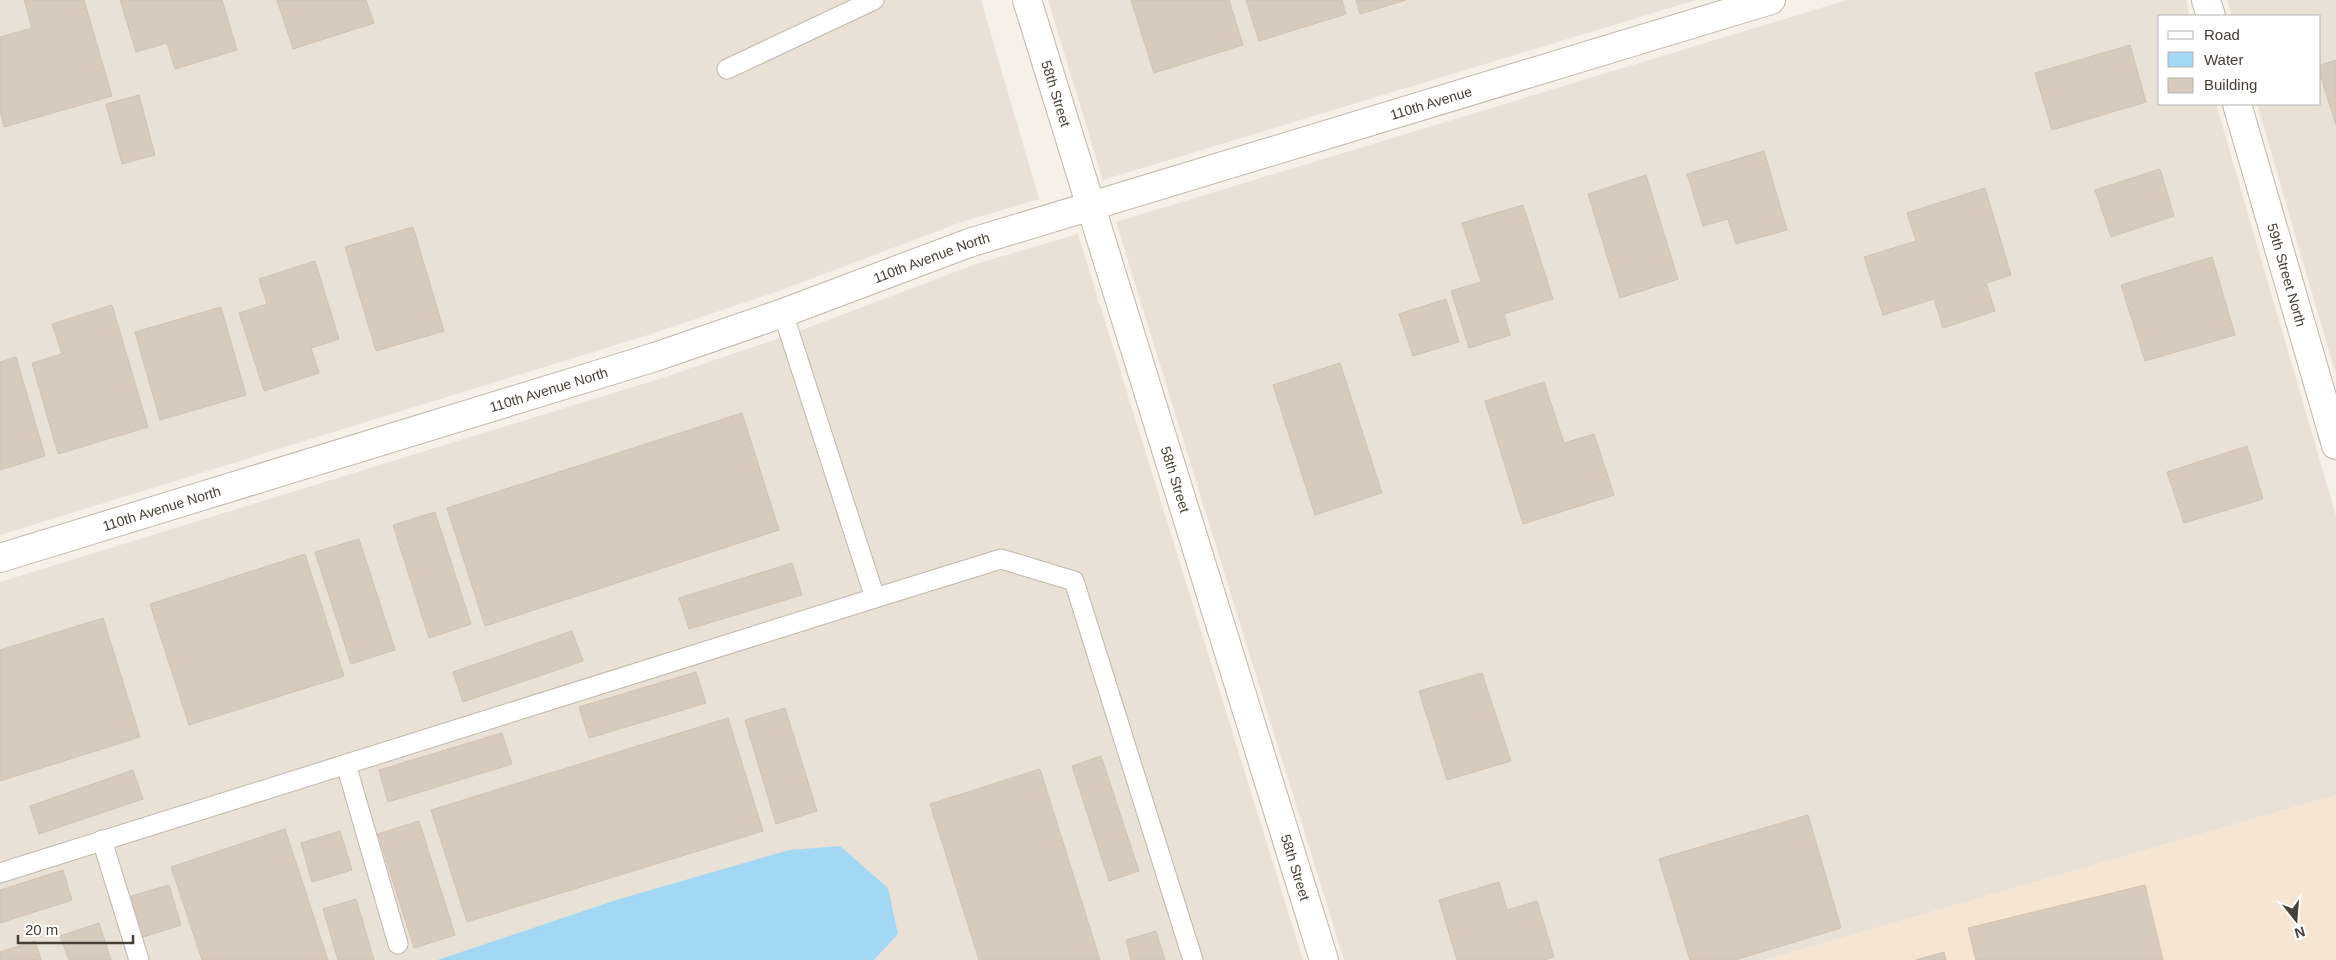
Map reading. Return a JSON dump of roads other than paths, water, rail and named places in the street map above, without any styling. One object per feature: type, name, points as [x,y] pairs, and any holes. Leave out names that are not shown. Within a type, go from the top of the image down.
[{"type":"street","name":"58th Street","points":[[1027,0],[1324,960]]},
{"type":"street","name":"110th Avenue","points":[[1091,207],[1771,0]]},
{"type":"street","points":[[2206,0],[2211,15]]},
{"type":"street","name":"59th Street North","points":[[2237,105],[2336,444]]},
{"type":"street","name":"110th Avenue North","points":[[0,558],[655,357],[783,314],[969,243],[1091,207]]},
{"type":"lane","points":[[726,69],[874,0]]},
{"type":"lane","points":[[783,314],[875,598]]},
{"type":"lane","points":[[0,873],[1001,559],[1074,581],[1194,960]]},
{"type":"lane","points":[[346,764],[398,944]]},
{"type":"lane","points":[[102,840],[139,960]]},
{"type":"water","points":[[840,846],[888,888],[898,934],[874,960],[437,960],[616,900],[789,850]]}]
